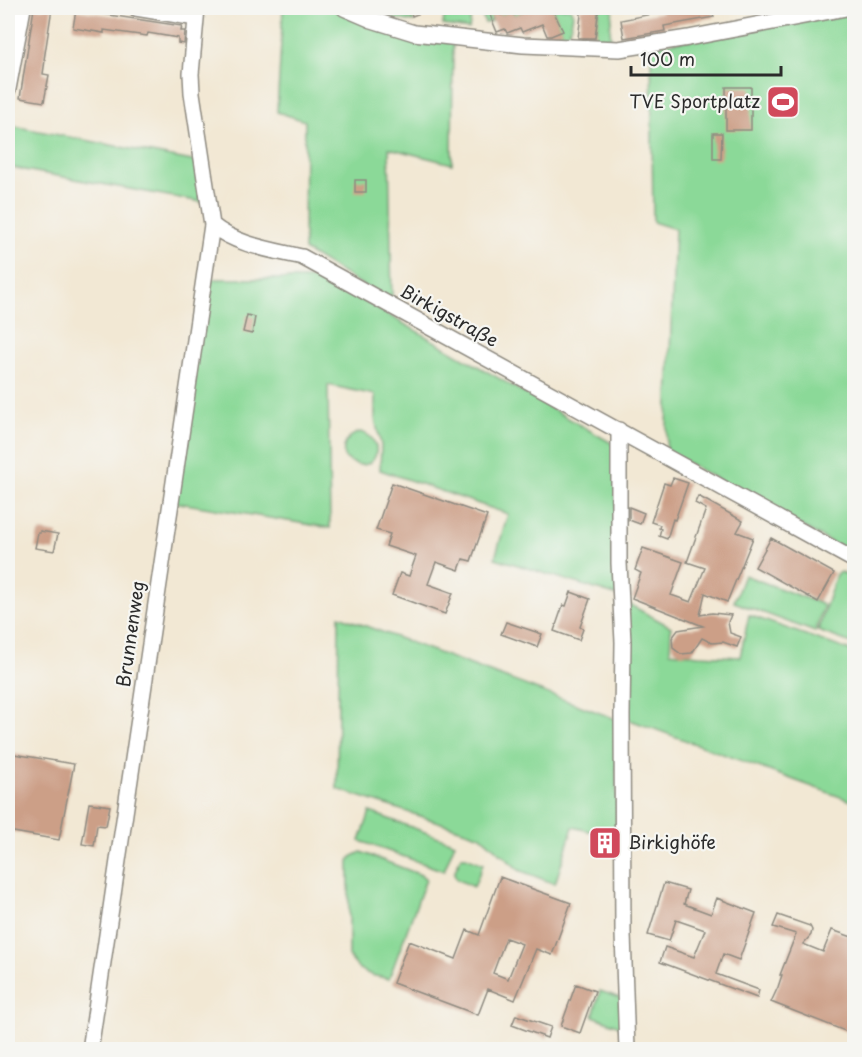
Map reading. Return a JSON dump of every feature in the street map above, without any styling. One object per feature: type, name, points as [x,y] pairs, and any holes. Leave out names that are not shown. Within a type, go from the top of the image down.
[{"type":"street","points":[[8,88],[23,8]]},
{"type":"street","points":[[136,8],[197,13],[191,74],[192,93],[212,225]]},
{"type":"street","points":[[344,8],[372,20],[414,33],[523,45],[619,49],[846,8]]},
{"type":"street","name":"Birkigstraße","points":[[212,225],[222,234],[250,244],[302,257],[855,560]]},
{"type":"street","name":"Brunnenweg","points":[[90,1050],[212,225]]},
{"type":"street","points":[[619,430],[623,934],[627,1050]]},
{"type":"green space","points":[[283,8],[334,8],[407,35],[453,42],[452,164],[389,148],[392,303],[304,250],[305,121],[277,112]]},
{"type":"green space","points":[[363,8],[409,8],[414,22],[397,19]]},
{"type":"green space","points":[[445,8],[525,8],[526,10],[514,15],[512,11],[501,15],[499,12],[490,15],[492,21],[485,23],[481,12],[472,10],[469,29],[443,25]]},
{"type":"green space","points":[[552,8],[570,8],[573,14],[568,39],[554,38],[554,35],[562,31]]},
{"type":"green space","points":[[598,8],[613,10],[610,27],[611,42],[594,41]]},
{"type":"green space","points":[[854,12],[854,555],[666,451],[675,229],[653,222],[651,46]]},
{"type":"green space","points":[[8,125],[197,162],[202,202],[8,167]]},
{"type":"green space","points":[[206,279],[326,279],[615,445],[618,596],[495,558],[508,514],[380,470],[381,445],[375,419],[375,395],[328,385],[330,528],[173,502]]},
{"type":"green space","points":[[361,432],[375,443],[376,450],[375,457],[363,465],[344,457],[345,444],[349,438]]},
{"type":"green space","points":[[841,572],[854,578],[854,644],[818,631],[836,574]]},
{"type":"green space","points":[[744,575],[824,605],[815,632],[734,602]]},
{"type":"green space","points":[[625,602],[671,627],[670,652],[740,657],[749,615],[854,652],[854,802],[627,719]]},
{"type":"green space","points":[[339,616],[616,719],[617,838],[573,827],[555,884],[519,870],[481,836],[337,789]]},
{"type":"green space","points":[[370,812],[455,843],[444,871],[360,841]]},
{"type":"green space","points":[[361,852],[426,879],[389,979],[371,975],[359,969],[349,957],[349,861],[351,857]]},
{"type":"green space","points":[[461,857],[483,864],[474,887],[456,879],[454,873]]},
{"type":"green space","points":[[600,991],[621,998],[622,1027],[593,1016]]},
{"type":"building","points":[[34,8],[52,8],[44,60],[43,74],[49,75],[44,102],[20,98]]},
{"type":"building","points":[[409,8],[434,8],[412,16]]},
{"type":"building","points":[[532,8],[552,8],[563,31],[547,36],[542,24],[522,32],[520,28],[507,33],[505,29],[497,32],[490,15],[499,11],[501,15],[512,11],[514,15]]},
{"type":"building","points":[[580,8],[599,8],[595,38],[578,38]]},
{"type":"building","points":[[712,8],[714,17],[664,26],[665,31],[624,38],[621,20],[662,12],[661,9]]},
{"type":"building","points":[[76,10],[182,26],[181,31],[185,31],[184,44],[178,43],[178,38],[148,33],[147,36],[73,28]]},
{"type":"building","points":[[726,87],[751,87],[751,130],[726,130]]},
{"type":"building","points":[[713,133],[722,133],[721,159],[713,159]]},
{"type":"building","points":[[355,180],[366,180],[366,192],[355,192]]},
{"type":"building","points":[[247,315],[255,317],[252,334],[243,332]]},
{"type":"building","points":[[673,478],[688,483],[667,539],[659,536],[660,525],[651,522],[664,483],[670,485]]},
{"type":"building","points":[[392,483],[487,516],[471,561],[463,559],[459,570],[436,562],[428,584],[453,593],[445,614],[392,595],[400,573],[409,576],[416,556],[386,546],[390,534],[376,530]]},
{"type":"building","points":[[698,496],[743,521],[737,532],[753,538],[727,602],[705,593],[700,615],[712,613],[731,615],[728,622],[730,633],[741,637],[737,647],[723,642],[712,643],[702,638],[692,653],[681,654],[673,648],[672,638],[678,630],[703,626],[632,598],[641,573],[635,570],[643,548],[683,562],[671,595],[691,602],[705,568],[687,562],[706,509],[695,503]]},
{"type":"building","points":[[629,507],[644,513],[640,524],[629,520]]},
{"type":"building","points":[[40,531],[58,534],[54,551],[35,548]]},
{"type":"building","points":[[771,538],[834,573],[818,602],[755,567]]},
{"type":"building","points":[[571,592],[590,599],[580,627],[583,629],[579,640],[554,631],[563,605],[566,606]]},
{"type":"building","points":[[506,622],[542,634],[537,647],[501,634]]},
{"type":"building","points":[[8,753],[74,764],[59,840],[8,831],[8,798],[11,779],[8,779]]},
{"type":"building","points":[[89,803],[110,806],[106,826],[97,825],[94,846],[82,844]]},
{"type":"building","points":[[500,877],[571,903],[552,955],[536,949],[515,1000],[488,989],[478,1015],[393,983],[409,941],[456,959],[467,930],[479,935]],"holes":[[[506,938],[522,944],[508,979],[493,973]]]},
{"type":"building","points":[[664,883],[688,890],[684,904],[711,914],[717,898],[756,913],[739,960],[723,954],[716,974],[759,990],[757,998],[660,962],[665,947],[694,957],[705,930],[676,920],[669,941],[648,935]]},
{"type":"building","points":[[778,915],[810,926],[811,935],[803,944],[823,952],[832,930],[855,938],[855,1035],[771,1002],[796,934],[773,927]]},
{"type":"building","points":[[576,984],[595,991],[580,1033],[561,1026]]},
{"type":"building","points":[[516,1015],[551,1027],[547,1038],[512,1025]]},
{"type":"place","name":"TVE Sportplatz","points":[[783,102]]},
{"type":"place","name":"Birkighöfe","points":[[605,843]]}]
